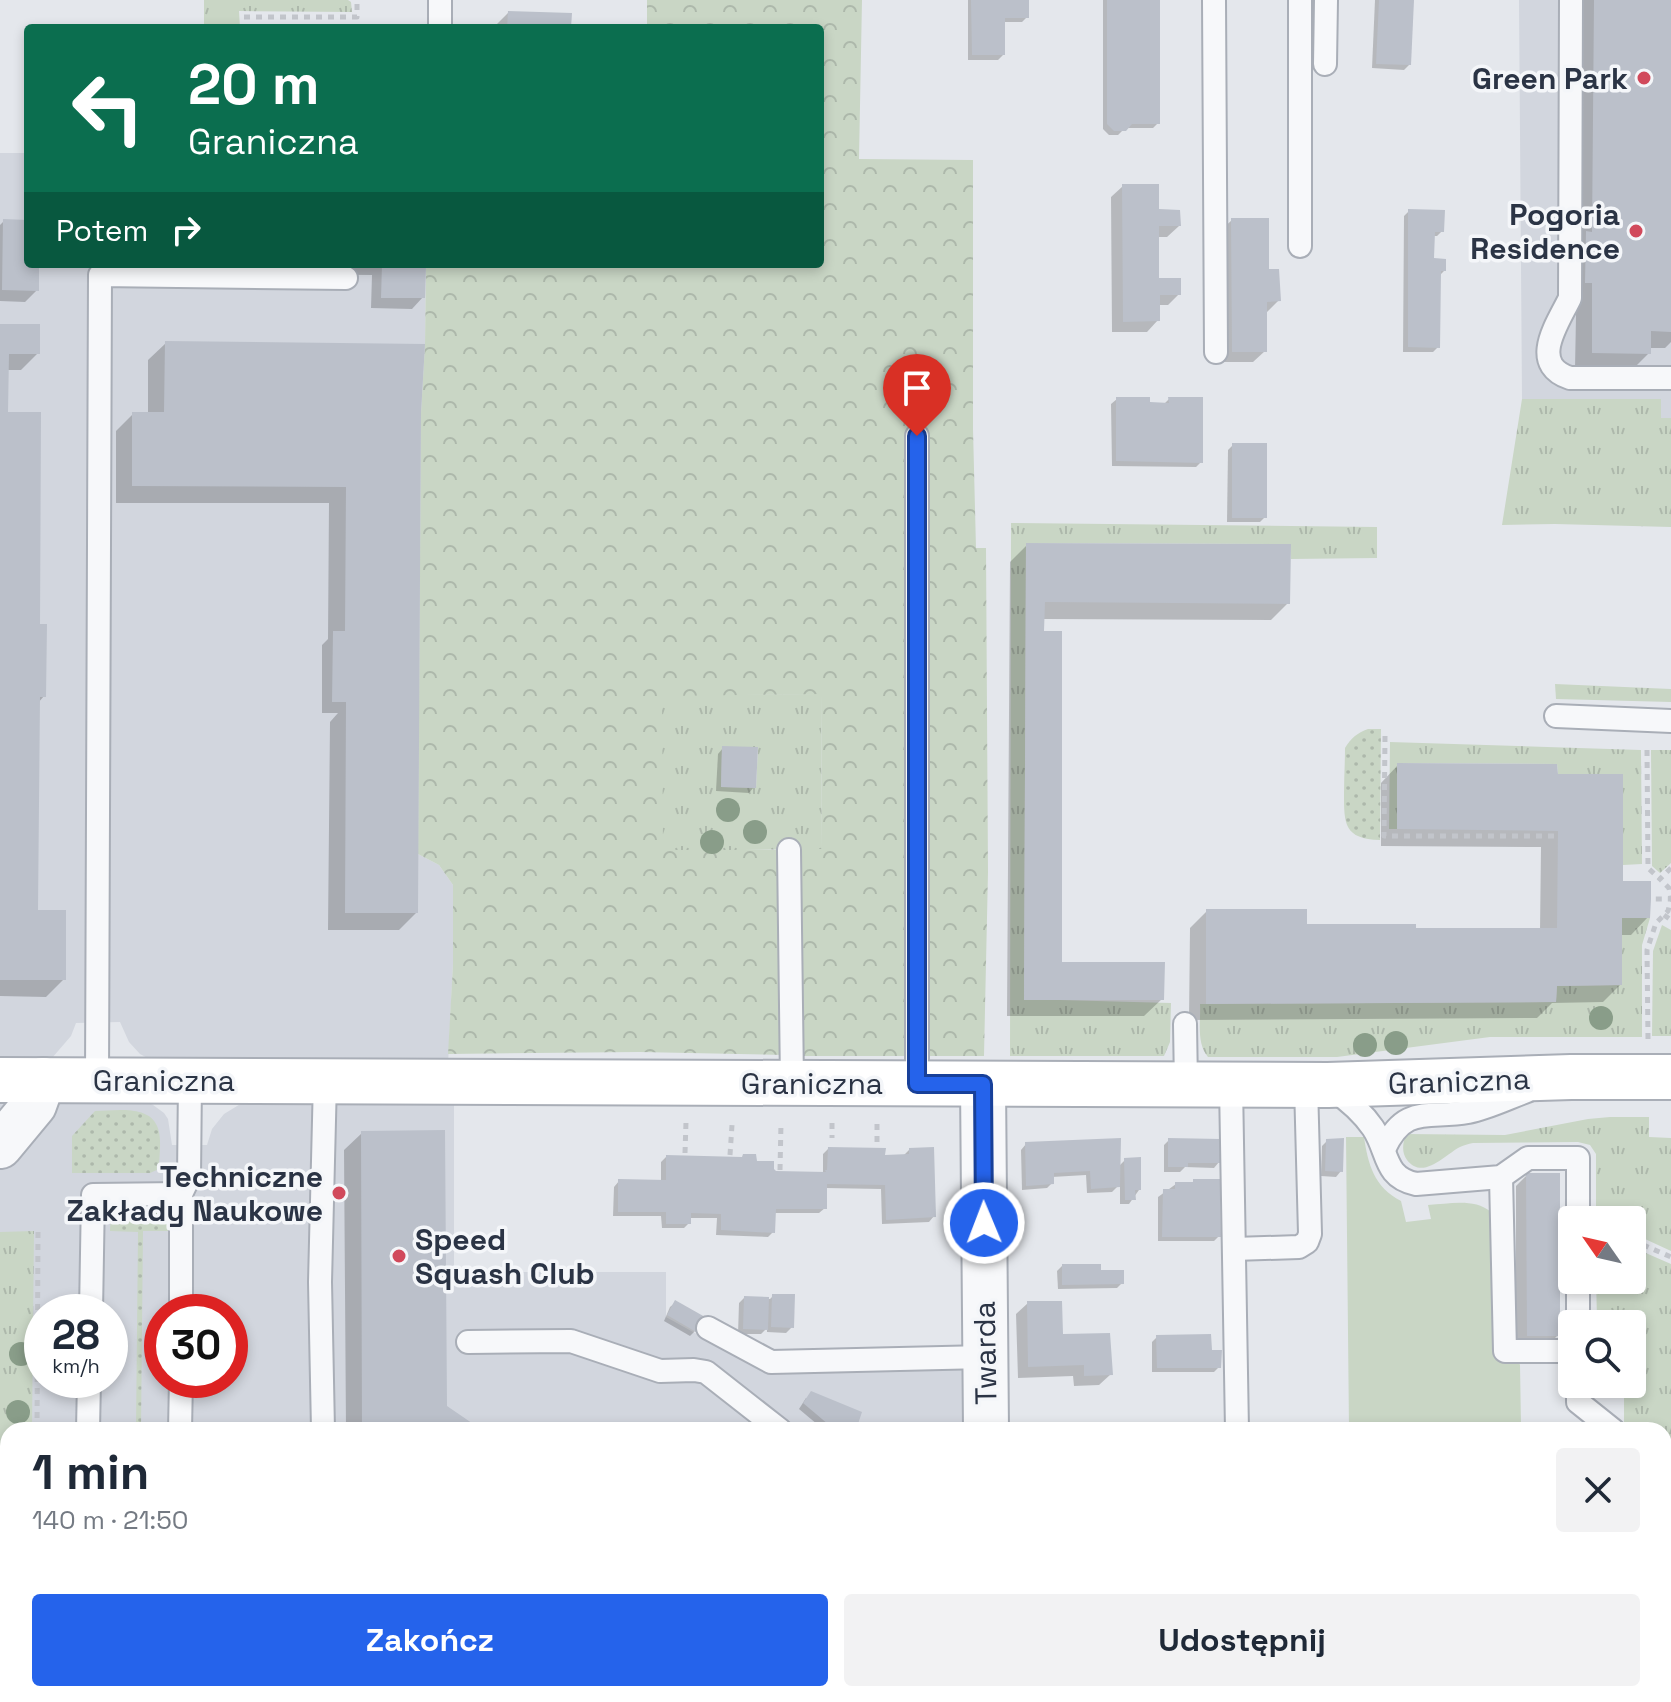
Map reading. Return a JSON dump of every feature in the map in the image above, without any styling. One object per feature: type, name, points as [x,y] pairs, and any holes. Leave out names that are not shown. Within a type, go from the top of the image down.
[{"type":"street","name":"Graniczna","points":[[0,1080],[325,1080],[786,1103],[917,1084],[1317,1085],[1571,1077],[1660,1060]]},
{"type":"street","points":[[0,1146],[34,1105],[43,1080]]},
{"type":"street","name":"Twarda","points":[[983,1084],[986,1422]]},
{"type":"lane","points":[[440,0],[440,24]]},
{"type":"lane","points":[[1214,0],[1216,352]]},
{"type":"lane","points":[[1300,0],[1300,246]]},
{"type":"lane","points":[[1325,64],[1326,0]]},
{"type":"lane","points":[[1571,0],[1570,298],[1548,342],[1549,361],[1561,375],[1570,378],[1671,378]]},
{"type":"lane","points":[[97,1080],[100,275],[346,278]]},
{"type":"lane","points":[[917,436],[917,1084]]},
{"type":"lane","points":[[1556,716],[1671,721]]},
{"type":"lane","points":[[786,1103],[789,850]]},
{"type":"lane","points":[[1185,1024],[1186,1085]]},
{"type":"lane","points":[[1384,1149],[1391,1135],[1407,1119],[1483,1108],[1571,1077]]},
{"type":"lane","points":[[181,1294],[181,1194],[189,1177],[190,1080]]},
{"type":"lane","points":[[323,1422],[320,1282],[325,1080]]},
{"type":"lane","points":[[1231,1085],[1237,1422]]},
{"type":"lane","points":[[1234,1249],[1299,1247],[1307,1242],[1310,1234],[1317,1085],[1347,1099],[1359,1111],[1372,1126],[1390,1169],[1405,1182],[1416,1184],[1501,1177],[1528,1158],[1578,1158],[1578,1206]]},
{"type":"lane","points":[[1501,1177],[1505,1351],[1558,1351]]},
{"type":"lane","points":[[91,1294],[93,1195],[181,1194]]},
{"type":"lane","points":[[708,1328],[771,1362],[985,1357]]},
{"type":"lane","points":[[468,1342],[571,1341],[660,1371],[706,1372],[770,1422]]},
{"type":"lane","points":[[88,1422],[89,1398]]},
{"type":"lane","points":[[180,1422],[181,1398]]},
{"type":"lane","points":[[1578,1398],[1578,1402],[1603,1422]]},
{"type":"path","points":[[244,17],[357,17],[357,0]]},
{"type":"path","points":[[1647,720],[1648,868],[1669,888],[1671,899]]},
{"type":"path","points":[[1385,736],[1384,836],[1557,836]]},
{"type":"path","points":[[1660,879],[1671,868]]},
{"type":"path","points":[[1651,899],[1671,899],[1668,911],[1656,923],[1647,950],[1660,1060]]},
{"type":"path","points":[[1664,915],[1671,920]]},
{"type":"path","points":[[780,1170],[786,1103]]},
{"type":"path","points":[[730,1155],[732,1119]]},
{"type":"path","points":[[685,1153],[686,1122]]},
{"type":"path","points":[[37,1422],[38,1231]]},
{"type":"path","points":[[1646,1246],[1671,1257]]},
{"type":"shaded area","points":[[1519,0],[1671,0],[1671,418],[1661,418],[1660,399],[1522,399]]},
{"type":"shaded area","points":[[0,153],[24,153],[24,268],[426,268],[421,413],[418,854],[439,865],[453,885],[453,964],[448,1065],[153,1061],[140,1054],[129,1042],[120,1022],[76,1023],[71,1036],[47,1060],[0,1062]]},
{"type":"shaded area","name":"Techniczne Zakłady Naukowe","points":[[0,1098],[149,1102],[168,1119],[172,1145],[207,1145],[212,1129],[224,1114],[253,1100],[454,1100],[454,1272],[666,1272],[666,1317],[767,1373],[967,1369],[967,1422],[0,1422]]},
{"type":"green space","points":[[204,0],[351,2],[352,12],[239,11],[240,24],[204,24]]},
{"type":"green space","points":[[647,0],[862,0],[859,159],[973,160],[976,548],[986,548],[988,872],[984,1056],[800,1056],[797,849],[822,849],[821,694],[662,696],[663,850],[782,850],[784,1055],[639,1052],[448,1054],[453,885],[439,865],[418,854],[421,413],[426,268],[824,268],[824,24],[647,24]]},
{"type":"green space","points":[[1522,399],[1661,399],[1661,418],[1671,418],[1671,527],[1502,525]]},
{"type":"green space","points":[[1011,523],[1377,527],[1377,558],[1291,559],[1290,544],[1026,543],[1024,999],[1171,1003],[1170,1042],[1164,1056],[1010,1056]]},
{"type":"green space","points":[[1555,684],[1671,689],[1671,702],[1556,699]]},
{"type":"green space","points":[[821,694],[822,849],[662,851],[662,695]],"holes":[[[722,747],[758,747],[756,788],[721,787]]]},
{"type":"green space","points":[[1368,729],[1381,729],[1380,840],[1353,833],[1348,828],[1345,813],[1345,748],[1355,736]]},
{"type":"green space","points":[[1390,742],[1641,750],[1642,864],[1623,865],[1623,774],[1558,774],[1557,764],[1398,763],[1397,829],[1389,829]]},
{"type":"green space","points":[[1651,750],[1671,750],[1671,863],[1660,873],[1652,866]]},
{"type":"green space","points":[[1622,918],[1650,918],[1642,945],[1642,1037],[1490,1037],[1337,1057],[1208,1057],[1202,1045],[1200,1004],[1556,1002],[1557,986],[1622,985]]},
{"type":"green space","points":[[1662,925],[1671,930],[1671,1036],[1652,1036],[1653,951]]},
{"type":"green space","points":[[128,1110],[151,1118],[159,1134],[159,1169],[150,1173],[72,1173],[72,1136],[95,1111]]},
{"type":"green space","points":[[1649,1117],[1649,1137],[1671,1138],[1671,1251],[1646,1239],[1646,1206],[1596,1206],[1596,1154],[1590,1145],[1578,1142],[1473,1143],[1420,1168],[1407,1160],[1403,1150],[1406,1134],[1505,1135],[1588,1119]]},
{"type":"green space","points":[[1346,1137],[1364,1137],[1374,1174],[1384,1189],[1401,1201],[1406,1222],[1431,1219],[1428,1205],[1469,1203],[1491,1212],[1520,1365],[1521,1422],[1349,1422]]},
{"type":"green space","points":[[124,1209],[162,1211],[168,1217],[171,1228],[171,1231],[143,1231],[141,1422],[136,1422],[138,1232],[110,1231],[112,1217]]},
{"type":"green space","points":[[34,1231],[33,1294],[24,1294],[24,1398],[32,1398],[32,1422],[0,1422],[0,1232]]},
{"type":"green space","points":[[1646,1253],[1671,1264],[1671,1422],[1624,1422],[1624,1398],[1646,1398],[1646,1310],[1597,1310],[1596,1294],[1646,1294]]},
{"type":"building","points":[[971,0],[1029,0],[1029,18],[1005,18],[1005,55],[972,55]]},
{"type":"building","points":[[1107,0],[1160,0],[1160,124],[1132,124],[1126,131],[1114,131],[1107,124]]},
{"type":"building","points":[[1379,0],[1414,0],[1411,65],[1376,64]]},
{"type":"building","points":[[1594,0],[1671,0],[1671,332],[1651,331],[1651,354],[1592,353],[1592,283],[1585,283],[1586,231],[1592,232]]},
{"type":"building","points":[[508,11],[572,13],[571,24],[507,24]]},
{"type":"building","points":[[1122,184],[1159,184],[1159,209],[1180,210],[1181,226],[1159,226],[1159,278],[1181,278],[1181,295],[1160,295],[1160,321],[1123,322]]},
{"type":"building","points":[[1408,209],[1445,210],[1444,232],[1435,232],[1434,258],[1446,259],[1446,271],[1441,271],[1440,348],[1408,347]]},
{"type":"building","points":[[1231,218],[1269,218],[1269,269],[1279,269],[1281,301],[1267,302],[1267,352],[1232,352]]},
{"type":"building","points":[[3,219],[24,220],[24,268],[39,268],[39,291],[2,290]]},
{"type":"building","points":[[382,268],[426,268],[425,298],[381,298]]},
{"type":"building","points":[[0,324],[40,324],[40,354],[9,354],[8,412],[41,412],[40,624],[47,624],[46,697],[40,697],[38,910],[66,910],[66,980],[0,980]]},
{"type":"building","points":[[165,341],[425,344],[421,413],[418,913],[345,913],[346,702],[332,702],[333,631],[345,631],[346,487],[132,486],[132,412],[164,412]]},
{"type":"building","points":[[1116,397],[1150,397],[1150,402],[1169,403],[1168,397],[1203,397],[1203,463],[1116,461]]},
{"type":"building","points":[[1232,443],[1267,443],[1267,518],[1232,518]]},
{"type":"building","points":[[1026,543],[1291,544],[1290,604],[1045,602],[1044,631],[1062,631],[1062,962],[1165,962],[1164,1000],[1024,1000]]},
{"type":"building","points":[[722,746],[758,747],[756,788],[721,787]]},
{"type":"building","points":[[1397,763],[1557,764],[1558,774],[1623,774],[1623,881],[1651,881],[1651,899],[1650,918],[1622,918],[1622,985],[1557,986],[1556,1002],[1206,1004],[1206,909],[1307,909],[1307,924],[1557,928],[1558,831],[1397,829]]},
{"type":"building","points":[[445,1130],[447,1406],[470,1422],[362,1422],[361,1131]]},
{"type":"building","points":[[1121,1138],[1120,1187],[1091,1189],[1090,1171],[1054,1173],[1054,1184],[1026,1186],[1025,1142]]},
{"type":"building","points":[[1168,1138],[1221,1139],[1221,1163],[1188,1163],[1188,1167],[1168,1167]]},
{"type":"building","points":[[1344,1138],[1343,1172],[1325,1171],[1326,1139]]},
{"type":"building","points":[[828,1147],[886,1148],[885,1155],[909,1154],[909,1148],[934,1147],[936,1217],[886,1220],[885,1185],[827,1184],[827,1209],[776,1209],[775,1233],[721,1230],[721,1214],[691,1213],[691,1224],[666,1224],[666,1212],[618,1212],[618,1179],[666,1180],[666,1155],[742,1157],[743,1154],[756,1154],[757,1161],[774,1161],[776,1171],[826,1172]]},
{"type":"building","points":[[1141,1157],[1141,1190],[1135,1190],[1136,1200],[1125,1200],[1124,1158]]},
{"type":"building","points":[[1526,1173],[1560,1173],[1558,1336],[1527,1336]]},
{"type":"building","points":[[1193,1179],[1220,1179],[1221,1237],[1162,1237],[1163,1189],[1175,1189],[1175,1182],[1193,1182]]},
{"type":"building","points":[[1062,1264],[1101,1264],[1101,1270],[1124,1270],[1124,1284],[1062,1285]]},
{"type":"building","points":[[772,1294],[795,1294],[794,1328],[771,1327]]},
{"type":"building","points":[[744,1296],[769,1297],[768,1330],[743,1329]]},
{"type":"building","points":[[675,1300],[705,1317],[696,1332],[667,1315]]},
{"type":"building","points":[[1027,1301],[1062,1301],[1063,1334],[1110,1333],[1113,1375],[1084,1376],[1084,1365],[1028,1367]]},
{"type":"building","points":[[1211,1334],[1212,1350],[1222,1350],[1221,1368],[1157,1368],[1156,1335]]},
{"type":"building","points":[[811,1391],[862,1412],[859,1422],[826,1422],[803,1403]]},
{"type":"place","name":"Green Park","points":[[1644,78]]},
{"type":"place","name":"Pogoria Residence","points":[[1636,231]]},
{"type":"place","name":"Techniczne Zakłady Naukowe","points":[[339,1193]]},
{"type":"place","name":"Speed Squash Club","points":[[399,1256]]},
{"type":"route","points":[[917,436],[917,1084],[983,1084],[984,1223]]}]
